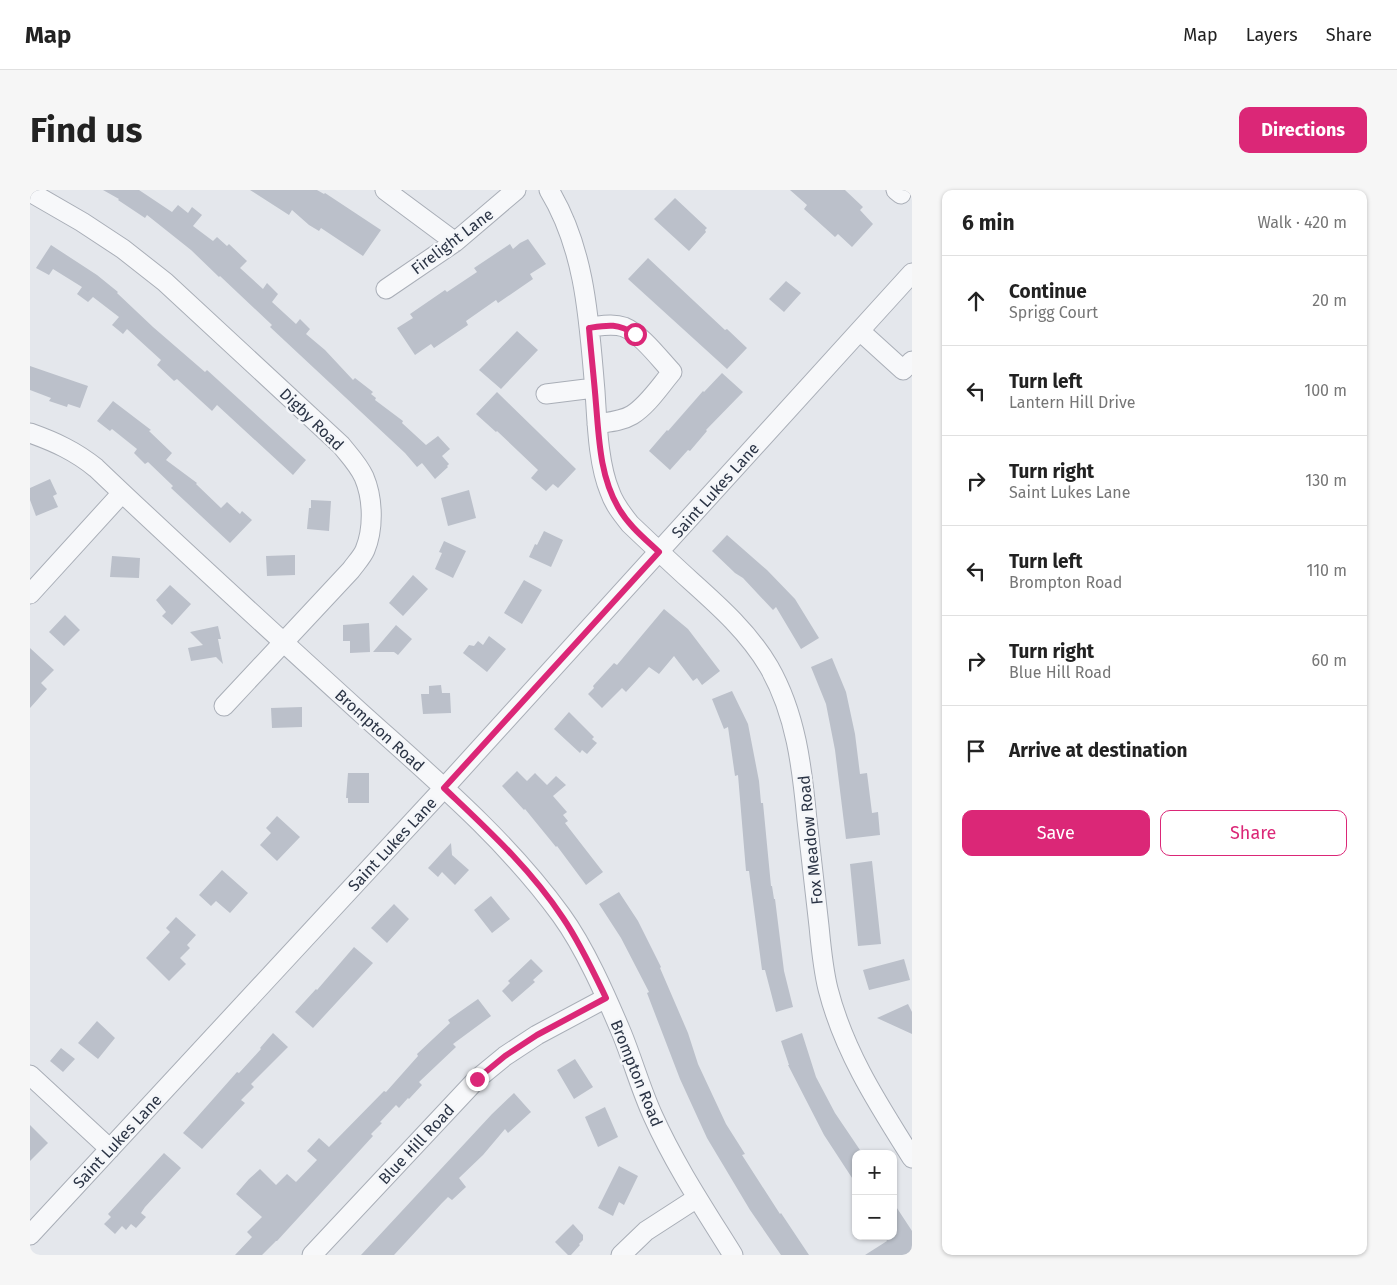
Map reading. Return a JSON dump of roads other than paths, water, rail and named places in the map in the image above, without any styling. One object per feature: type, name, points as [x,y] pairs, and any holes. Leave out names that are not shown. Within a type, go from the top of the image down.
[{"type":"street","points":[[385,190],[455,242]]},
{"type":"street","name":"Firelight Lane","points":[[386,289],[455,242],[516,190]]},
{"type":"street","name":"Fox Meadow Road","points":[[549,190],[576,249],[584,281],[598,424],[604,472],[610,492],[630,524],[732,618],[754,644],[784,696],[801,764],[821,948],[828,988],[838,1023],[855,1063],[874,1098],[912,1158]]},
{"type":"street","name":"Digby Road","points":[[30,192],[99,232],[165,282],[341,444],[364,476],[369,492],[370,530],[364,550],[352,570],[224,706]]},
{"type":"street","name":"Saint Lukes Lane","points":[[30,1235],[444,788],[912,273]]},
{"type":"street","points":[[589,328],[610,324],[623,327],[635,334],[672,372],[641,408],[631,416],[617,421],[598,424]]},
{"type":"street","points":[[860,331],[903,370],[912,361]]},
{"type":"street","points":[[546,394],[594,388]]},
{"type":"street","name":"Brompton Road","points":[[30,433],[62,444],[80,455],[444,788],[507,848],[538,884],[563,918],[606,998],[653,1116],[671,1153],[733,1255]]},
{"type":"street","points":[[30,594],[122,493]]},
{"type":"street","name":"Blue Hill Road","points":[[312,1255],[477,1079],[505,1056],[537,1035],[606,998]]},
{"type":"street","points":[[30,1075],[110,1149]]},
{"type":"street","points":[[621,1255],[646,1231],[697,1198]]}]
